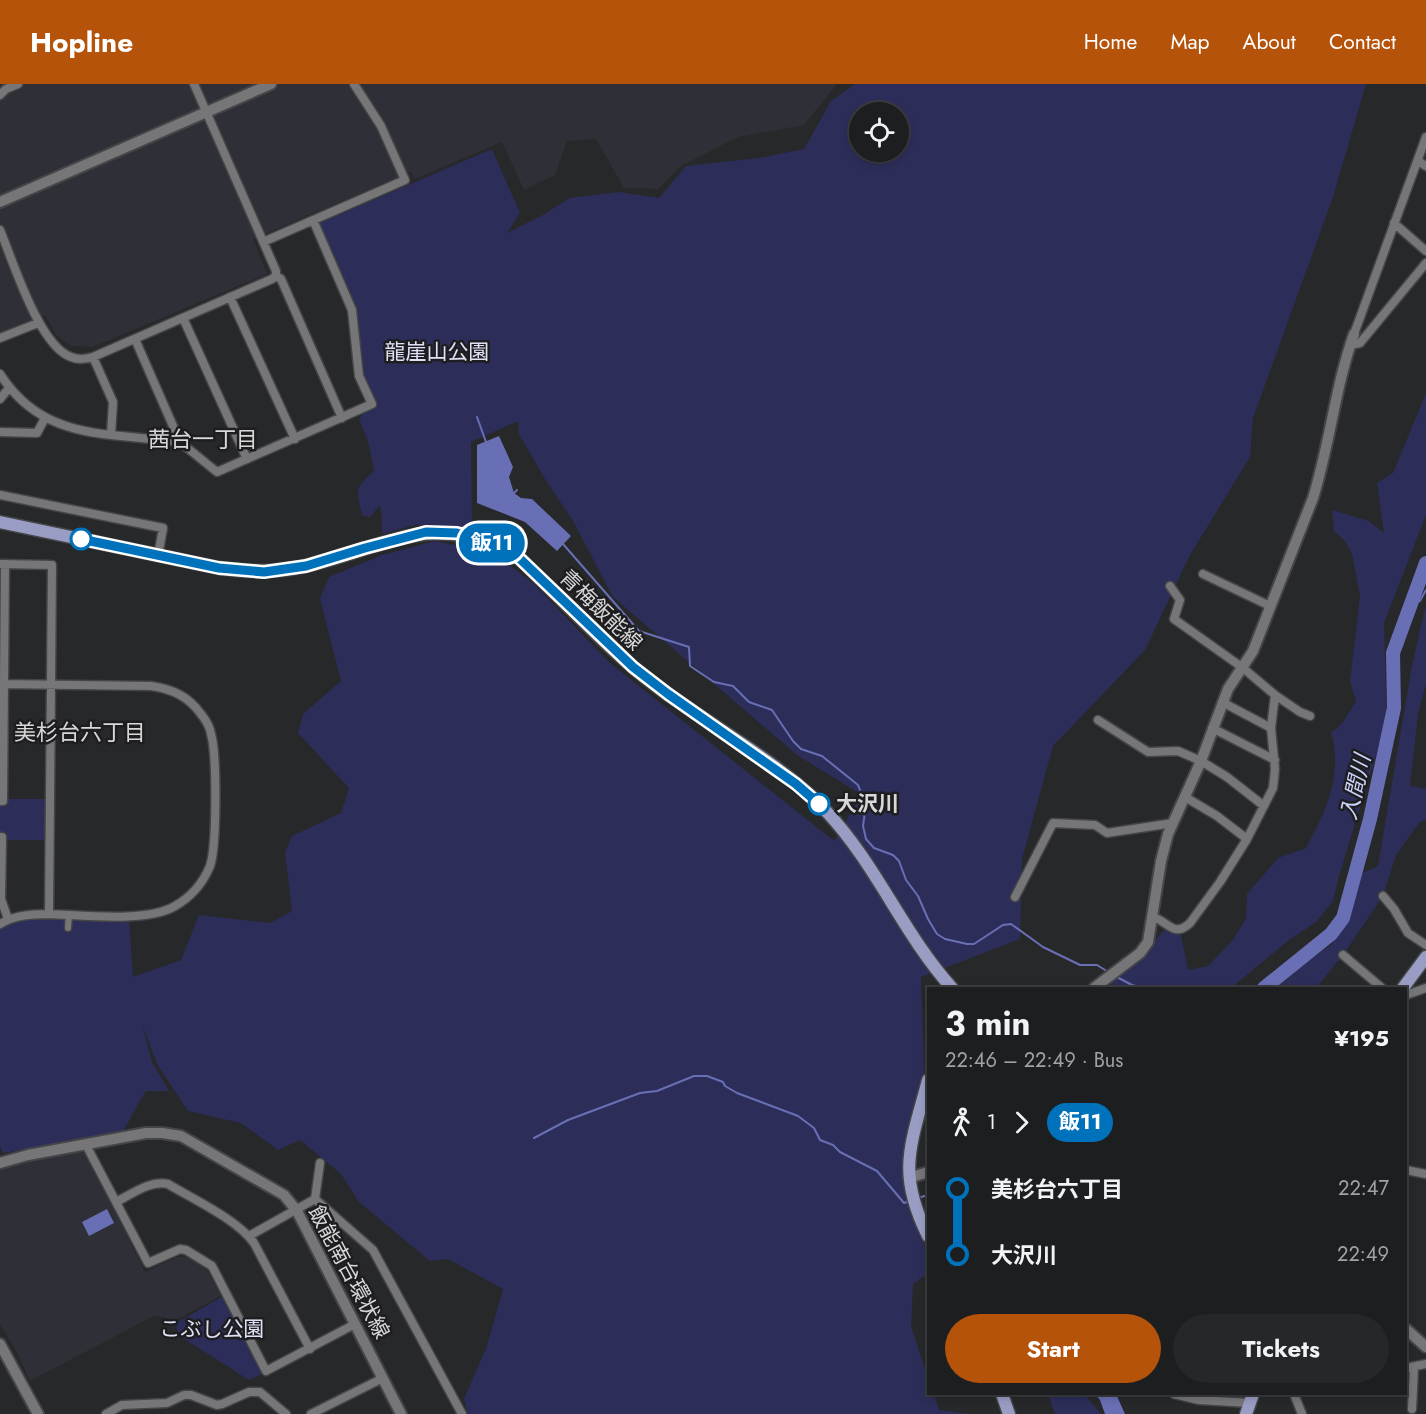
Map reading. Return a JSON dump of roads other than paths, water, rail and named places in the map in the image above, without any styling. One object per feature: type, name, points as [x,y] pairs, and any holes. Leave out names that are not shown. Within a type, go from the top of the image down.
[{"type":"main road","name":"青梅飯能線","points":[[0,522],[219,568],[264,572],[306,566],[426,532],[457,533],[500,546],[516,555],[639,672],[812,797],[872,868],[931,964],[951,987]]},
{"type":"main road","points":[[1404,987],[1426,957]]},
{"type":"main road","points":[[927,1084],[910,1150],[910,1184],[916,1210],[927,1234]]},
{"type":"main road","points":[[1002,1395],[1009,1414]]},
{"type":"street","points":[[0,94],[18,84]]},
{"type":"street","points":[[194,84],[276,271],[276,276]]},
{"type":"street","points":[[0,202],[271,84]]},
{"type":"street","points":[[263,242],[405,180],[381,126],[354,84]]},
{"type":"street","points":[[1096,987],[1144,948],[1150,935],[1161,861],[1173,824],[1201,761],[1228,689],[1253,651],[1320,477],[1350,345],[1426,137]]},
{"type":"street","points":[[1418,161],[1426,166]]},
{"type":"street","points":[[135,339],[180,442],[217,472],[372,404],[359,376],[352,310],[313,220]]},
{"type":"street","points":[[1394,224],[1426,251]]},
{"type":"street","points":[[0,230],[38,323],[59,350],[70,357],[82,359],[93,357],[276,276]]},
{"type":"street","points":[[1350,345],[1360,343],[1426,262]]},
{"type":"street","points":[[276,276],[281,279],[342,418]]},
{"type":"street","points":[[230,297],[294,439]]},
{"type":"street","points":[[183,318],[247,459]]},
{"type":"street","points":[[0,338],[38,323]]},
{"type":"street","points":[[93,357],[113,402],[111,435]]},
{"type":"street","points":[[0,374],[9,388],[45,418],[84,432],[180,442]]},
{"type":"street","points":[[0,399],[9,388]]},
{"type":"street","points":[[0,432],[37,433],[45,418]]},
{"type":"street","points":[[0,495],[163,528],[158,556]]},
{"type":"street","points":[[0,801],[3,801],[2,564],[52,565],[49,914]]},
{"type":"street","points":[[1203,574],[1270,606]]},
{"type":"street","points":[[1170,586],[1180,600],[1174,619],[1243,668],[1275,695],[1299,712],[1310,716]]},
{"type":"street","points":[[0,837],[2,837],[1,899],[4,921],[27,915],[153,914],[173,908],[190,896],[204,879],[214,844],[214,749],[211,732],[202,714],[179,693],[151,686],[2,684]]},
{"type":"street","points":[[1153,917],[1177,930],[1184,929],[1197,915],[1247,839],[1273,788],[1275,760],[1271,728],[1275,695]]},
{"type":"street","points":[[1222,702],[1271,728]]},
{"type":"street","points":[[1098,720],[1148,752],[1178,751],[1201,761],[1227,777],[1264,806]]},
{"type":"street","points":[[1212,728],[1275,760]]},
{"type":"street","points":[[1185,797],[1217,816],[1247,839]]},
{"type":"street","points":[[1015,897],[1053,823],[1095,825],[1107,833],[1173,824]]},
{"type":"street","points":[[1383,896],[1394,909],[1407,933],[1426,945]]},
{"type":"street","points":[[68,928],[69,915]]},
{"type":"street","points":[[1342,955],[1381,987]]},
{"type":"street","points":[[1407,995],[1426,988]]},
{"type":"street","name":"飯能南台環状線","points":[[0,1163],[28,1155],[146,1133],[162,1133],[181,1136],[284,1195],[297,1211],[401,1414]]},
{"type":"street","points":[[86,1145],[148,1263],[180,1249],[186,1250],[212,1266],[266,1371],[355,1324]]},
{"type":"street","points":[[249,1236],[315,1199],[320,1163]]},
{"type":"street","points":[[1407,1170],[1426,1174]]},
{"type":"street","points":[[910,1184],[927,1173]]},
{"type":"street","points":[[116,1202],[150,1184],[160,1182],[168,1184],[237,1226],[249,1236],[310,1349]]},
{"type":"street","points":[[315,1199],[373,1250],[462,1414]]},
{"type":"street","points":[[1407,1330],[1426,1347]]},
{"type":"street","points":[[0,1344],[38,1414]]},
{"type":"street","points":[[1412,1409],[1410,1367],[1426,1364]]},
{"type":"street","points":[[311,1414],[383,1378]]},
{"type":"street","points":[[106,1414],[122,1406],[167,1403],[184,1395],[217,1405],[249,1392],[260,1392],[286,1414]]},
{"type":"street","points":[[1182,1395],[1250,1404]]},
{"type":"street","points":[[1294,1395],[1302,1414]]},
{"type":"water","points":[[499,436],[513,467],[509,477],[514,493],[521,498],[532,499],[571,536],[557,551],[525,522],[477,503],[477,445]]},
{"type":"water","points":[[107,1209],[114,1223],[89,1236],[82,1222]]},
{"type":"water","points":[[1096,1395],[1116,1395],[1125,1414],[1105,1414]]},
{"type":"waterway","points":[[477,417],[486,442]]},
{"type":"waterway","points":[[514,493],[517,490]]},
{"type":"waterway","name":"大沢川","points":[[563,544],[639,631],[689,647],[690,666],[714,682],[733,686],[749,702],[772,710],[801,749],[822,756],[858,785],[866,805],[863,826],[866,839],[874,848],[893,855],[899,861],[906,880],[918,896],[937,934],[945,939],[974,944],[1003,925],[1011,924],[1043,947],[1080,965],[1097,965],[1110,973]]},
{"type":"waterway","name":"入間川","points":[[1265,987],[1331,934],[1343,918],[1370,819],[1394,708],[1393,653],[1426,563]]},
{"type":"waterway","points":[[1412,603],[1420,601],[1426,590]]},
{"type":"waterway","name":"大沢川","points":[[1115,976],[1139,987]]},
{"type":"waterway","points":[[534,1138],[568,1120],[640,1093],[657,1091],[694,1076],[707,1076],[723,1082],[725,1086],[737,1093],[798,1116],[814,1128],[820,1140],[833,1145],[840,1152],[877,1171],[904,1203],[910,1201]]},
{"type":"waterway","points":[[918,1198],[927,1195]]},
{"type":"place","name":"大沢川","points":[[819,804]]},
{"type":"district","name":"茜台一丁目","points":[[203,439]]},
{"type":"district","name":"美杉台六丁目","points":[[80,732]]},
{"type":"park label","name":"龍崖山公園","points":[[437,352]]},
{"type":"park label","name":"こぶし公園","points":[[212,1329]]}]
